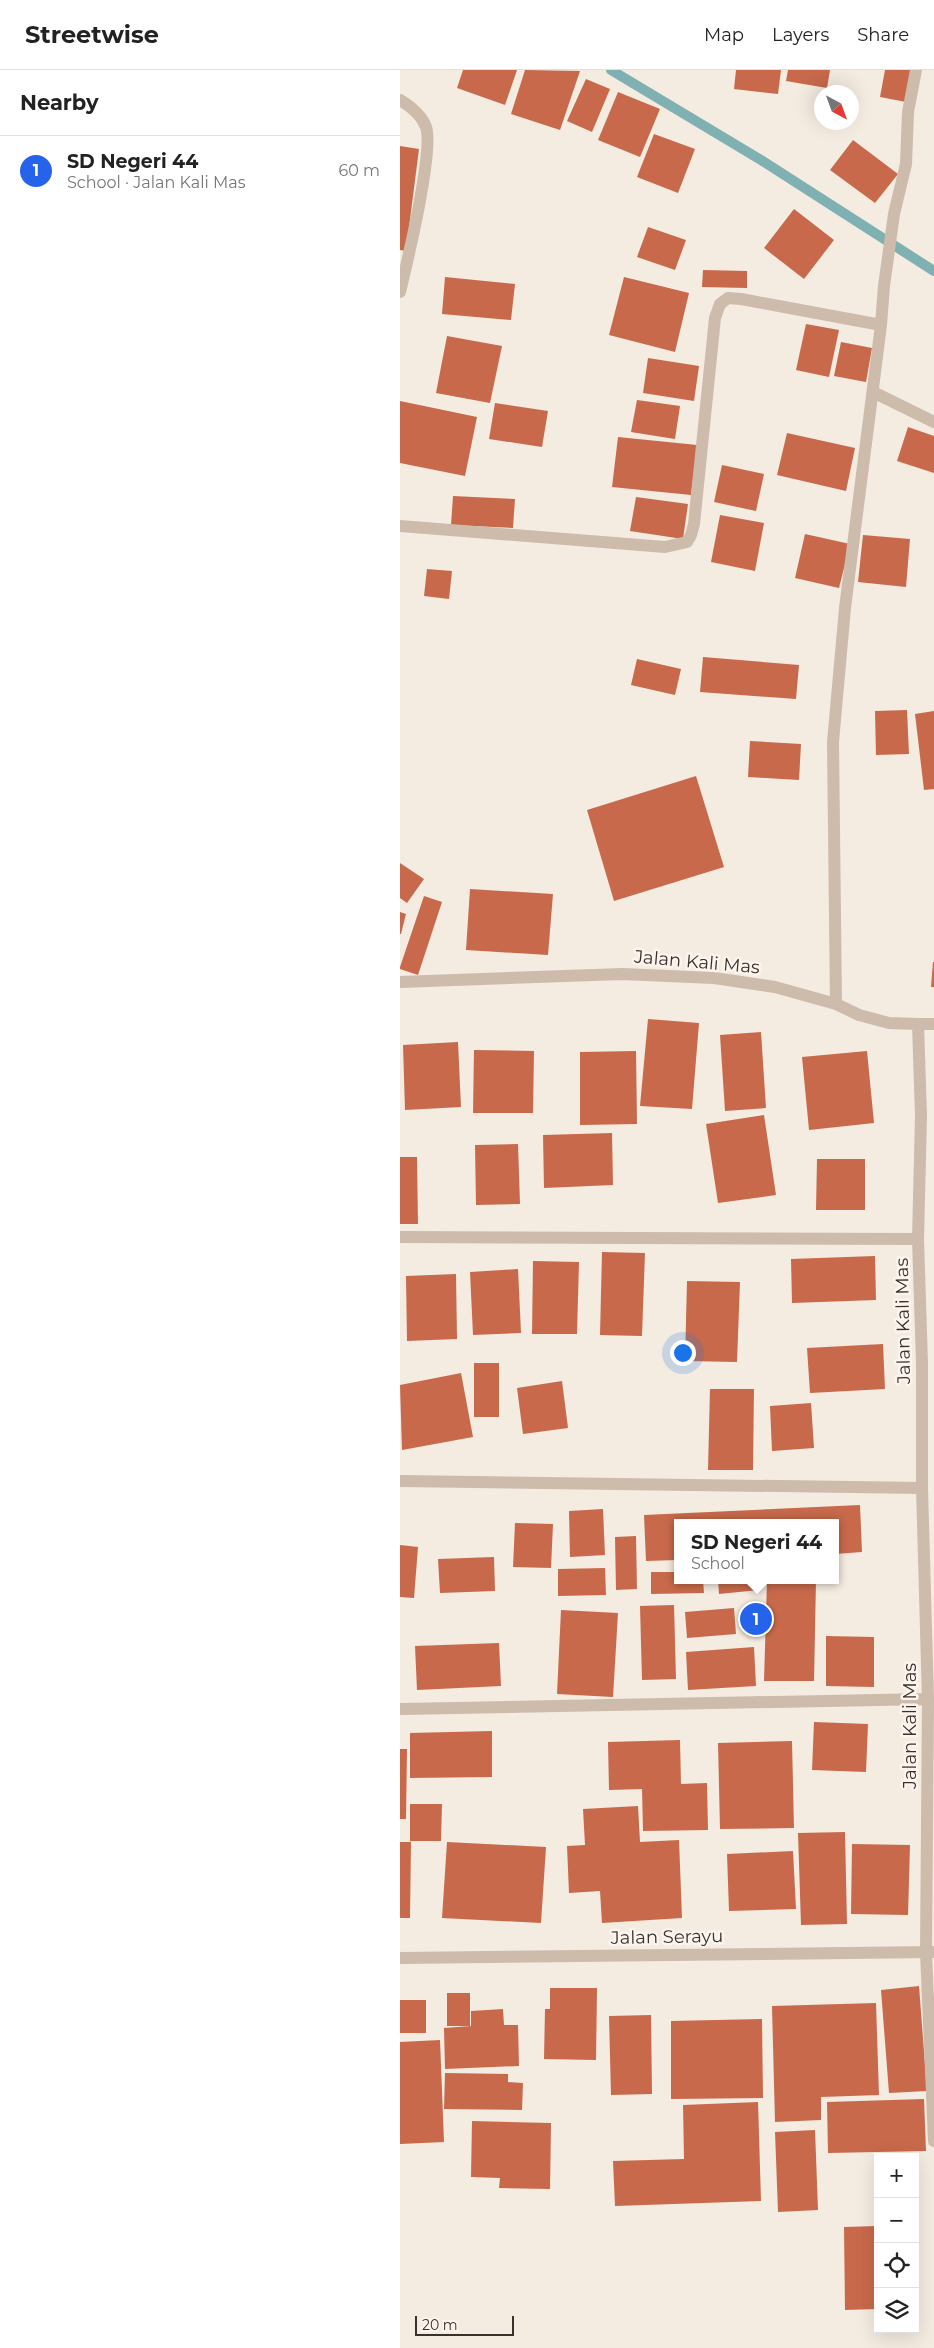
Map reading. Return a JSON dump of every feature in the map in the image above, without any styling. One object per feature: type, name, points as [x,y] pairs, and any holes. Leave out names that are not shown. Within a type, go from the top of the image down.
[{"type":"street","points":[[836,1004],[833,742],[845,608],[873,392],[884,286],[894,214],[906,164],[908,112],[916,70]]},
{"type":"street","points":[[400,100],[414,109],[426,127],[426,146],[408,259],[400,292]]},
{"type":"street","points":[[400,526],[665,547],[687,542],[694,524],[715,318],[720,304],[728,298],[741,298],[881,325]]},
{"type":"street","points":[[873,392],[934,422]]},
{"type":"street","name":"Jalan Kali Mas","points":[[400,982],[622,974],[714,978],[775,987],[836,1004],[859,1015],[889,1023],[918,1024],[921,1116],[918,1239],[928,1700],[934,2141]]},
{"type":"street","points":[[918,1024],[934,1024]]},
{"type":"street","points":[[400,1237],[918,1239]]},
{"type":"street","points":[[400,1481],[922,1488]]},
{"type":"street","points":[[400,1709],[928,1700]]},
{"type":"street","name":"Jalan Serayu","points":[[400,1958],[930,1952]]},
{"type":"building","points":[[463,70],[517,70],[505,105],[457,88]]},
{"type":"building","points":[[525,70],[580,71],[560,130],[511,114]]},
{"type":"building","points":[[736,70],[781,70],[778,94],[734,89]]},
{"type":"building","points":[[788,70],[830,70],[828,85],[814,86],[786,81]]},
{"type":"building","points":[[885,70],[912,70],[906,102],[880,97]]},
{"type":"building","points":[[586,79],[610,89],[592,132],[567,121]]},
{"type":"building","points":[[618,92],[660,109],[640,157],[598,140]]},
{"type":"building","points":[[654,134],[695,149],[678,193],[637,177]]},
{"type":"building","points":[[853,140],[898,174],[875,203],[830,170]]},
{"type":"building","points":[[400,146],[419,149],[406,251],[400,250]]},
{"type":"building","points":[[794,209],[834,240],[804,279],[764,248]]},
{"type":"building","points":[[648,227],[686,240],[675,270],[637,257]]},
{"type":"building","points":[[703,270],[747,271],[747,288],[702,287]]},
{"type":"building","points":[[445,277],[515,284],[511,320],[442,314]]},
{"type":"building","points":[[624,277],[689,293],[675,352],[609,335]]},
{"type":"building","points":[[806,324],[839,330],[829,377],[796,370]]},
{"type":"building","points":[[447,336],[502,346],[490,403],[436,393]]},
{"type":"building","points":[[841,342],[872,348],[866,382],[834,376]]},
{"type":"building","points":[[648,358],[699,366],[694,401],[643,393]]},
{"type":"building","points":[[637,400],[680,406],[675,439],[631,432]]},
{"type":"building","points":[[400,401],[477,417],[465,476],[400,463]]},
{"type":"building","points":[[495,403],[548,411],[542,447],[489,439]]},
{"type":"building","points":[[908,427],[934,436],[934,473],[897,461]]},
{"type":"building","points":[[787,433],[855,448],[846,491],[777,475]]},
{"type":"building","points":[[618,437],[697,445],[691,495],[612,487]]},
{"type":"building","points":[[722,465],[764,474],[756,511],[714,502]]},
{"type":"building","points":[[453,496],[515,499],[513,528],[451,525]]},
{"type":"building","points":[[636,497],[688,504],[683,539],[630,531]]},
{"type":"building","points":[[720,515],[764,523],[755,571],[711,562]]},
{"type":"building","points":[[805,534],[850,544],[839,588],[795,578]]},
{"type":"building","points":[[863,535],[910,539],[906,587],[858,582]]},
{"type":"building","points":[[427,569],[452,571],[449,599],[424,596]]},
{"type":"building","points":[[703,657],[799,665],[796,699],[700,692]]},
{"type":"building","points":[[637,659],[681,669],[675,695],[631,685]]},
{"type":"building","points":[[907,710],[909,754],[876,755],[875,711]]},
{"type":"building","points":[[934,711],[934,789],[924,790],[915,714]]},
{"type":"building","points":[[750,741],[801,744],[799,780],[748,777]]},
{"type":"building","points":[[696,776],[724,867],[614,901],[587,810]]},
{"type":"building","points":[[400,863],[424,879],[407,903],[400,898]]},
{"type":"building","points":[[470,889],[553,894],[548,955],[466,950]]},
{"type":"building","points":[[424,896],[442,902],[418,975],[400,969],[400,967]]},
{"type":"building","points":[[400,912],[406,914],[401,934],[400,934]]},
{"type":"building","points":[[933,962],[934,987],[931,987]]},
{"type":"building","points":[[648,1019],[699,1023],[692,1109],[640,1106]]},
{"type":"building","points":[[761,1032],[766,1108],[725,1111],[720,1035]]},
{"type":"building","points":[[458,1042],[461,1107],[405,1110],[403,1045]]},
{"type":"building","points":[[474,1050],[534,1051],[533,1113],[473,1113]]},
{"type":"building","points":[[636,1051],[637,1124],[580,1125],[580,1052]]},
{"type":"building","points":[[867,1051],[874,1123],[809,1130],[802,1057]]},
{"type":"building","points":[[764,1115],[776,1195],[718,1203],[706,1124]]},
{"type":"building","points":[[612,1133],[613,1185],[544,1188],[543,1135]]},
{"type":"building","points":[[518,1144],[520,1204],[476,1205],[475,1145]]},
{"type":"building","points":[[400,1157],[417,1157],[418,1224],[400,1224]]},
{"type":"building","points":[[817,1159],[865,1159],[865,1210],[816,1210]]},
{"type":"building","points":[[602,1252],[645,1253],[642,1336],[600,1335]]},
{"type":"building","points":[[875,1256],[876,1300],[792,1303],[791,1259]]},
{"type":"building","points":[[533,1261],[579,1262],[577,1334],[532,1334]]},
{"type":"building","points":[[518,1269],[521,1333],[473,1335],[470,1272]]},
{"type":"building","points":[[456,1274],[457,1339],[407,1341],[406,1276]]},
{"type":"building","points":[[687,1281],[740,1282],[737,1362],[685,1361]]},
{"type":"building","points":[[883,1344],[885,1389],[810,1393],[807,1348]]},
{"type":"building","points":[[474,1363],[499,1363],[499,1417],[474,1417]]},
{"type":"building","points":[[461,1373],[473,1437],[402,1450],[400,1385]]},
{"type":"building","points":[[562,1381],[568,1428],[523,1434],[517,1388]]},
{"type":"building","points":[[710,1389],[754,1389],[753,1470],[708,1470]]},
{"type":"building","points":[[811,1403],[814,1448],[772,1451],[770,1406]]},
{"type":"building","points":[[860,1505],[862,1552],[839,1554],[839,1519],[674,1519],[674,1560],[646,1561],[644,1515]]},
{"type":"building","points":[[603,1509],[605,1555],[570,1557],[569,1511]]},
{"type":"building","points":[[515,1523],[553,1524],[551,1568],[513,1567]]},
{"type":"building","points":[[636,1536],[637,1589],[616,1590],[615,1537]]},
{"type":"building","points":[[400,1545],[418,1547],[414,1598],[400,1597]]},
{"type":"building","points":[[494,1557],[495,1591],[440,1593],[438,1559]]},
{"type":"building","points":[[605,1568],[606,1595],[558,1596],[558,1569]]},
{"type":"building","points":[[651,1572],[674,1572],[674,1584],[703,1584],[704,1593],[651,1594]]},
{"type":"building","points":[[718,1584],[758,1584],[759,1590],[719,1594]]},
{"type":"building","points":[[767,1584],[816,1584],[814,1681],[764,1681]]},
{"type":"building","points":[[674,1605],[676,1679],[642,1680],[640,1606]]},
{"type":"building","points":[[734,1608],[736,1634],[687,1638],[685,1612]]},
{"type":"building","points":[[561,1610],[618,1613],[613,1697],[557,1694]]},
{"type":"building","points":[[826,1636],[874,1637],[874,1687],[826,1686]]},
{"type":"building","points":[[499,1643],[501,1686],[417,1690],[415,1646]]},
{"type":"building","points":[[754,1647],[756,1686],[688,1690],[686,1652]]},
{"type":"building","points":[[814,1722],[868,1724],[866,1772],[812,1770]]},
{"type":"building","points":[[492,1731],[492,1777],[410,1778],[410,1733]]},
{"type":"building","points":[[680,1740],[681,1784],[707,1783],[708,1830],[643,1831],[642,1789],[609,1790],[608,1742]]},
{"type":"building","points":[[792,1741],[794,1828],[720,1829],[718,1743]]},
{"type":"building","points":[[400,1749],[407,1749],[406,1819],[400,1819]]},
{"type":"building","points":[[410,1804],[442,1804],[441,1841],[410,1841]]},
{"type":"building","points":[[638,1806],[640,1842],[679,1840],[682,1918],[602,1923],[600,1891],[569,1893],[567,1846],[585,1845],[583,1809]]},
{"type":"building","points":[[845,1832],[847,1924],[801,1925],[798,1833]]},
{"type":"building","points":[[400,1842],[411,1842],[410,1918],[400,1918]]},
{"type":"building","points":[[447,1842],[546,1847],[541,1923],[442,1918]]},
{"type":"building","points":[[852,1844],[910,1845],[908,1915],[851,1914]]},
{"type":"building","points":[[793,1851],[796,1909],[729,1911],[727,1854]]},
{"type":"building","points":[[919,1986],[927,2091],[889,2093],[881,1990]]},
{"type":"building","points":[[550,1988],[597,1988],[596,2060],[544,2059],[545,2009],[550,2009]]},
{"type":"building","points":[[447,1993],[470,1993],[470,2026],[447,2026]]},
{"type":"building","points":[[400,2000],[426,2000],[426,2033],[400,2033]]},
{"type":"building","points":[[876,2003],[879,2095],[821,2097],[821,2120],[775,2122],[772,2006]]},
{"type":"building","points":[[503,2009],[504,2025],[518,2025],[519,2066],[445,2069],[444,2028],[471,2026],[471,2011]]},
{"type":"building","points":[[651,2015],[652,2094],[611,2095],[609,2016]]},
{"type":"building","points":[[762,2019],[763,2098],[671,2099],[671,2021]]},
{"type":"building","points":[[440,2040],[444,2142],[400,2144],[400,2042]]},
{"type":"building","points":[[445,2073],[508,2074],[508,2082],[523,2083],[522,2110],[444,2109]]},
{"type":"building","points":[[924,2099],[926,2151],[828,2153],[827,2102]]},
{"type":"building","points":[[758,2102],[761,2201],[615,2206],[613,2161],[684,2159],[683,2105]]},
{"type":"building","points":[[472,2121],[551,2123],[550,2189],[499,2188],[500,2178],[471,2177]]},
{"type":"building","points":[[815,2130],[818,2210],[778,2212],[775,2132]]},
{"type":"building","points":[[874,2226],[874,2309],[845,2310],[844,2227]]},
{"type":"waterway","points":[[611,70],[761,160],[934,271]]},
{"type":"place","name":"SD Negeri 44","points":[[756,1619]]}]
